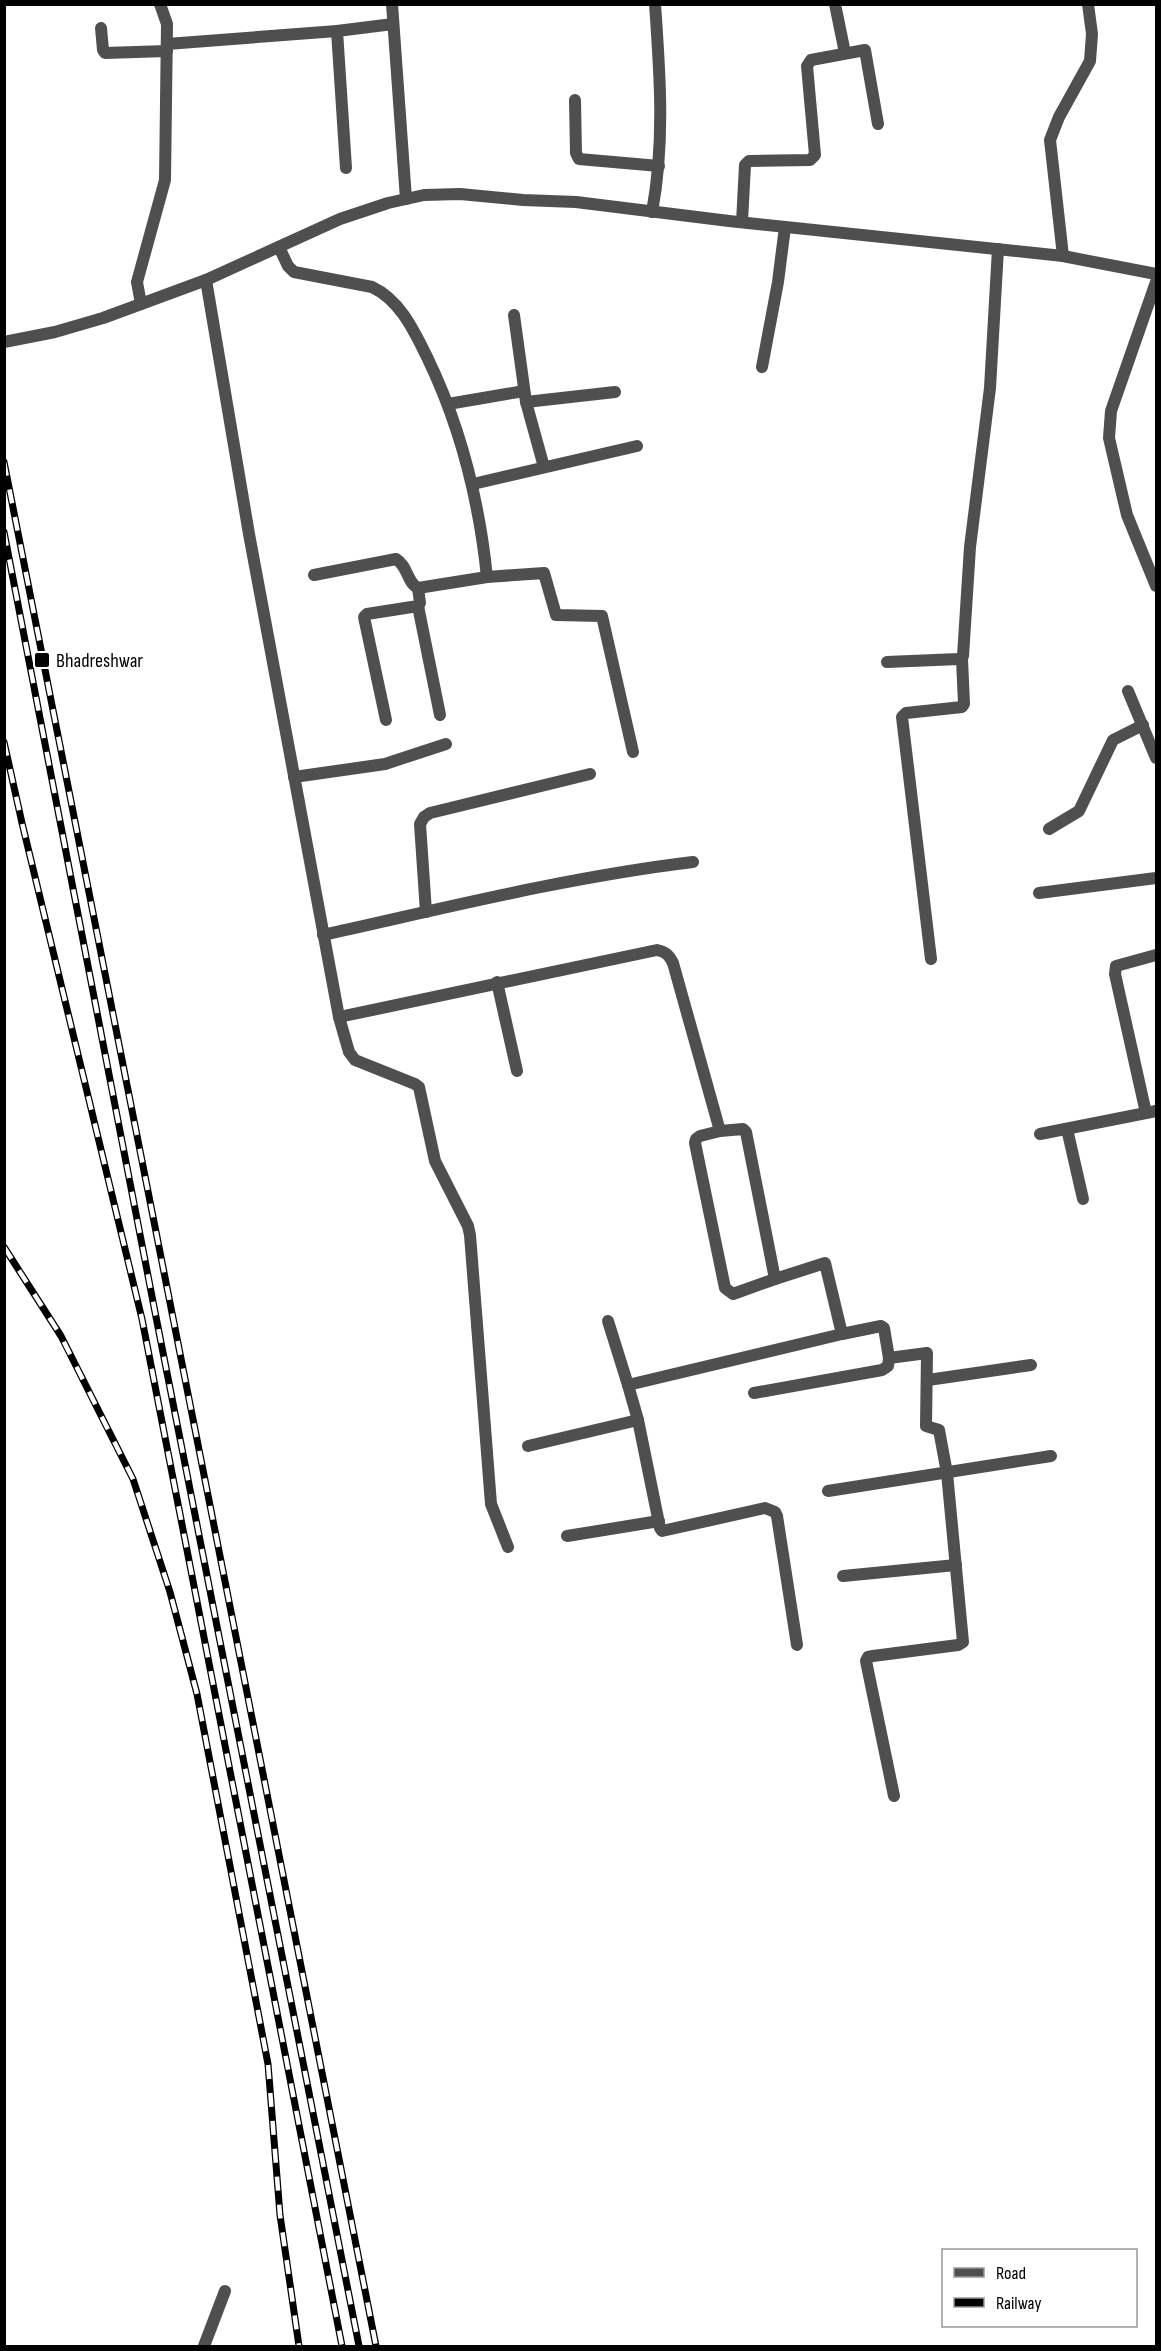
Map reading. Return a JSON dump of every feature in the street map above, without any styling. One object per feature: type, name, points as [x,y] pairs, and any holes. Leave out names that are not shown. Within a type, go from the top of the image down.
[{"type":"street","points":[[141,304],[137,282],[165,180],[167,24],[160,4]]},
{"type":"street","points":[[392,4],[406,199]]},
{"type":"street","points":[[652,212],[659,166],[660,78],[655,4]]},
{"type":"street","points":[[835,4],[845,53]]},
{"type":"street","points":[[1058,256],[1050,140],[1059,117],[1090,61],[1092,34],[1088,4]]},
{"type":"street","points":[[101,28],[105,53],[393,24]]},
{"type":"street","points":[[337,31],[346,168]]},
{"type":"street","points":[[742,222],[745,165],[749,161],[810,160],[815,155],[808,62],[863,49],[866,51],[878,124]]},
{"type":"street","points":[[575,100],[576,153],[579,159],[591,162],[659,166]]},
{"type":"street","points":[[4,342],[55,332],[141,304],[206,280],[340,219],[424,195],[460,194],[576,202],[1026,252],[1156,274]]},
{"type":"street","points":[[762,367],[778,282],[785,227]]},
{"type":"street","points":[[279,247],[288,266],[294,272],[372,287],[396,304],[416,336],[448,404],[473,484],[483,532],[488,577]]},
{"type":"street","points":[[931,959],[902,717],[906,713],[962,707],[964,704],[962,659],[970,547],[990,388],[998,249]]},
{"type":"street","points":[[206,280],[249,534],[339,1017],[349,1052],[355,1060],[419,1087],[435,1161],[468,1226],[491,1504],[508,1547]]},
{"type":"street","points":[[1155,579],[1127,515],[1109,438],[1108,424],[1156,282]]},
{"type":"street","points":[[514,315],[525,397],[544,466]]},
{"type":"street","points":[[448,404],[615,392]]},
{"type":"street","points":[[473,484],[637,446]]},
{"type":"street","points":[[314,575],[396,559],[404,565],[414,587],[418,588],[488,577],[544,573],[556,615],[602,616],[633,752]]},
{"type":"street","points":[[418,588],[420,603],[418,606],[440,715]]},
{"type":"street","points":[[386,720],[364,617],[367,614],[418,606]]},
{"type":"street","points":[[887,662],[962,659]]},
{"type":"street","points":[[1128,691],[1156,758]]},
{"type":"street","points":[[1049,829],[1079,811],[1113,740],[1143,725]]},
{"type":"street","points":[[294,777],[385,764],[446,744]]},
{"type":"street","points":[[426,912],[420,824],[424,817],[430,813],[590,774]]},
{"type":"street","points":[[322,934],[639,868],[693,862]]},
{"type":"street","points":[[1039,892],[1156,878]]},
{"type":"street","points":[[339,1017],[657,950],[669,955],[673,963],[720,1131]]},
{"type":"street","points":[[1040,1134],[1151,1112],[1115,974],[1116,966],[1156,955]]},
{"type":"street","points":[[498,982],[517,1071]]},
{"type":"street","points":[[775,1279],[746,1132],[743,1129],[720,1131],[696,1138],[695,1143],[727,1292],[733,1293],[825,1263],[842,1334]]},
{"type":"street","points":[[1067,1129],[1083,1199]]},
{"type":"street","points":[[608,1321],[638,1420],[660,1528],[666,1532],[765,1508],[775,1512],[797,1645]]},
{"type":"street","points":[[628,1385],[842,1334],[883,1327],[889,1358],[888,1366],[882,1370],[754,1393]]},
{"type":"street","points":[[889,1358],[927,1353],[926,1426],[939,1431],[947,1473],[963,1642],[958,1646],[873,1656],[866,1661],[894,1796]]},
{"type":"street","points":[[928,1380],[1030,1365]]},
{"type":"street","points":[[528,1446],[638,1420]]},
{"type":"street","points":[[828,1491],[1051,1456]]},
{"type":"street","points":[[567,1536],[659,1521]]},
{"type":"street","points":[[843,1576],[956,1565]]},
{"type":"street","points":[[204,2346],[225,2291]]},
{"type":"railway","points":[[4,462],[376,2346]]},
{"type":"railway","points":[[4,532],[359,2346]]},
{"type":"railway","points":[[4,742],[142,1319],[342,2346]]},
{"type":"railway","points":[[4,1247],[61,1336],[133,1479],[170,1592],[197,1694],[268,2064],[280,2215],[299,2346]]},
{"type":"place","name":"Bhadreshwar","points":[[42,660]]}]
